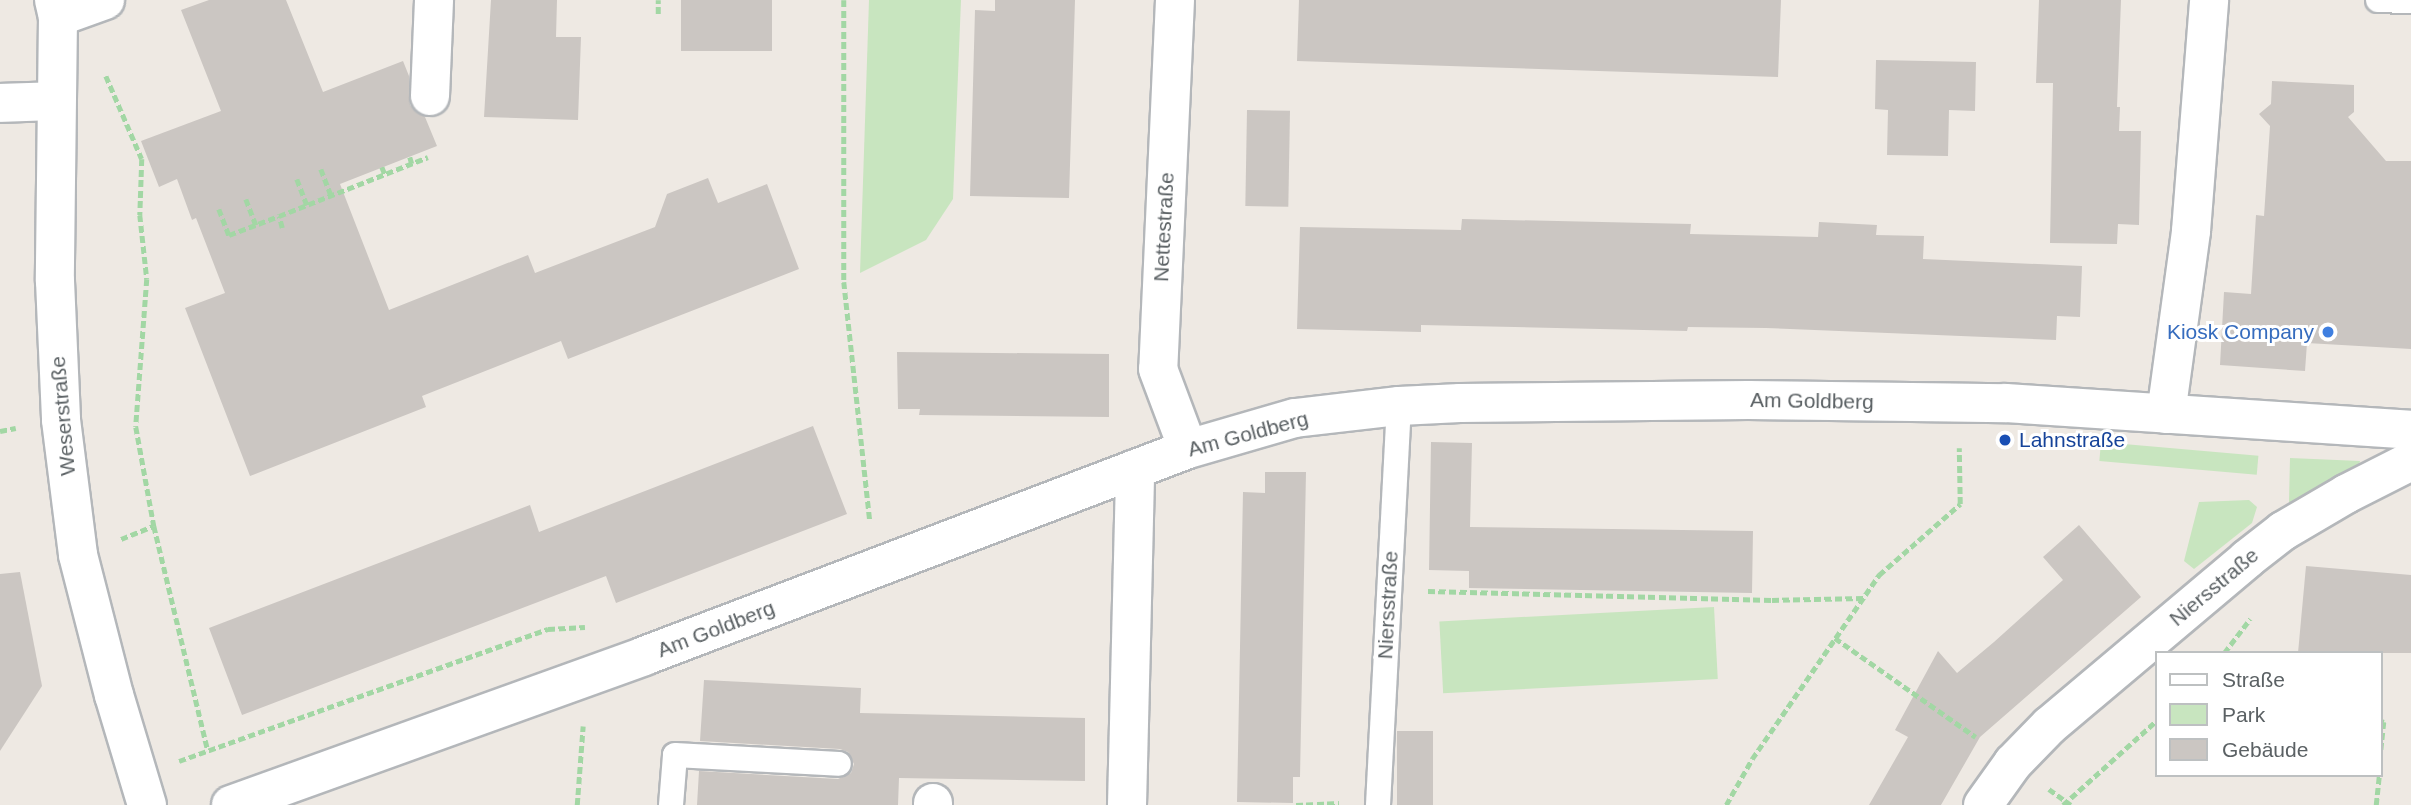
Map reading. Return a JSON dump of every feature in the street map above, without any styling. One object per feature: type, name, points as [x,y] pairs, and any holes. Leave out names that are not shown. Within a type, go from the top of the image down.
[{"type":"street","points":[[430,96],[434,0]]},
{"type":"street","name":"Nettestraße","points":[[1175,0],[1158,369],[1188,449]]},
{"type":"street","points":[[2166,414],[2192,231],[2209,0]]},
{"type":"street","name":"Weserstraße","points":[[103,1],[56,9],[55,281],[61,420],[78,555],[142,791]]},
{"type":"street","points":[[0,103],[56,101]]},
{"type":"street","name":"Am Goldberg","points":[[231,805],[587,678],[1188,449],[1295,418],[1398,406],[1748,400],[2006,403],[2411,430]]},
{"type":"street","name":"Niersstraße","points":[[1983,805],[2013,764],[2049,726],[2283,531],[2346,494],[2411,461]]},
{"type":"street","points":[[1127,805],[1135,469]]},
{"type":"lane","points":[[2378,0],[2411,1]]},
{"type":"lane","name":"Niersstraße","points":[[1378,805],[1398,406]]},
{"type":"lane","points":[[671,805],[675,755],[839,764]]},
{"type":"path","points":[[658,0],[658,14]]},
{"type":"path","points":[[844,0],[844,282],[870,521]]},
{"type":"path","points":[[103,1],[106,79],[142,159],[141,215],[147,279],[136,427],[154,526],[208,751]]},
{"type":"path","points":[[410,157],[412,164]]},
{"type":"path","points":[[219,209],[229,235],[428,157]]},
{"type":"path","points":[[382,167],[385,174]]},
{"type":"path","points":[[321,169],[331,195]]},
{"type":"path","points":[[297,179],[307,205]]},
{"type":"path","points":[[246,199],[256,225]]},
{"type":"path","points":[[279,216],[282,228]]},
{"type":"path","points":[[1726,805],[1752,760],[1879,575],[1960,504],[1960,477]]},
{"type":"path","points":[[858,526],[883,516]]},
{"type":"path","points":[[1389,590],[1772,600],[1864,598]]},
{"type":"path","points":[[142,791],[208,751],[548,629],[592,626]]},
{"type":"path","points":[[1835,638],[2013,764]]},
{"type":"path","points":[[577,805],[587,678]]},
{"type":"path","points":[[2063,805],[2156,721]]},
{"type":"path","points":[[2376,805],[2379,777]]},
{"type":"green space","points":[[869,0],[961,0],[953,199],[926,240],[860,273]]},
{"type":"green space","points":[[2101,442],[2258,456],[2257,475],[2099,461]]},
{"type":"green space","points":[[2290,458],[2360,461],[2358,469],[2298,512],[2289,502]]},
{"type":"green space","points":[[2249,500],[2257,507],[2252,523],[2194,569],[2184,561],[2199,502]]},
{"type":"green space","points":[[1714,607],[1718,679],[1443,693],[1439,621]]},
{"type":"building","points":[[209,0],[286,0],[323,92],[403,61],[409,76],[410,105],[425,117],[437,146],[340,184],[389,310],[528,255],[535,273],[655,227],[667,194],[708,178],[718,203],[767,184],[799,269],[568,359],[561,341],[422,396],[426,407],[250,476],[185,308],[225,293],[196,218],[192,220],[177,179],[159,187],[141,141],[221,111],[181,10]]},
{"type":"building","points":[[491,0],[557,0],[556,37],[581,37],[578,120],[484,117]]},
{"type":"building","points":[[681,0],[772,0],[772,51],[681,51]]},
{"type":"building","points":[[995,0],[1075,0],[1069,198],[970,196],[975,10],[995,11]]},
{"type":"building","points":[[1299,0],[1781,0],[1778,77],[1297,61]]},
{"type":"building","points":[[2039,0],[2121,0],[2117,107],[2120,107],[2119,131],[2141,131],[2139,225],[2118,224],[2117,244],[2050,243],[2053,83],[2036,83]]},
{"type":"building","points":[[1876,60],[1976,62],[1975,111],[1949,110],[1948,156],[1887,155],[1888,110],[1875,109]]},
{"type":"building","points":[[2272,81],[2354,85],[2354,112],[2348,117],[2386,161],[2411,161],[2411,349],[2307,343],[2305,371],[2220,365],[2224,292],[2251,294],[2256,215],[2264,216],[2270,126],[2259,114],[2271,104]]},
{"type":"building","points":[[1247,110],[1290,111],[1288,207],[1245,206]]},
{"type":"building","points":[[1462,219],[1691,224],[1690,234],[1818,237],[1819,222],[1877,225],[1876,235],[1924,236],[1923,259],[2082,266],[2080,317],[2057,316],[2056,340],[1766,328],[1688,327],[1687,331],[1421,325],[1421,332],[1297,329],[1300,227],[1461,230]]},
{"type":"building","points":[[897,352],[1109,354],[1109,417],[919,415],[920,409],[898,409]]},
{"type":"building","points":[[813,426],[847,514],[616,603],[606,576],[242,715],[209,628],[530,505],[539,532]]},
{"type":"building","points":[[1431,442],[1472,443],[1470,527],[1753,531],[1752,593],[1469,588],[1469,571],[1429,570]]},
{"type":"building","points":[[1265,472],[1306,472],[1300,777],[1293,777],[1293,803],[1237,802],[1243,492],[1265,493]]},
{"type":"building","points":[[2079,525],[2141,597],[1980,737],[1941,805],[1869,805],[1908,737],[1895,730],[1938,651],[1957,673],[1994,642],[2063,580],[2043,557]]},
{"type":"building","points":[[2306,566],[2411,575],[2411,653],[2298,651]]},
{"type":"building","points":[[20,572],[42,686],[0,751],[0,574]]},
{"type":"building","points":[[704,680],[861,688],[860,713],[1085,718],[1085,781],[899,778],[898,805],[697,805],[699,771],[838,779],[851,773],[854,764],[848,752],[840,749],[700,741]]},
{"type":"building","points":[[1397,731],[1433,731],[1433,805],[1397,805]]},
{"type":"place","name":"Kiosk Company","points":[[2328,332]]},
{"type":"place","name":"Lahnstraße","points":[[2005,440]]}]
